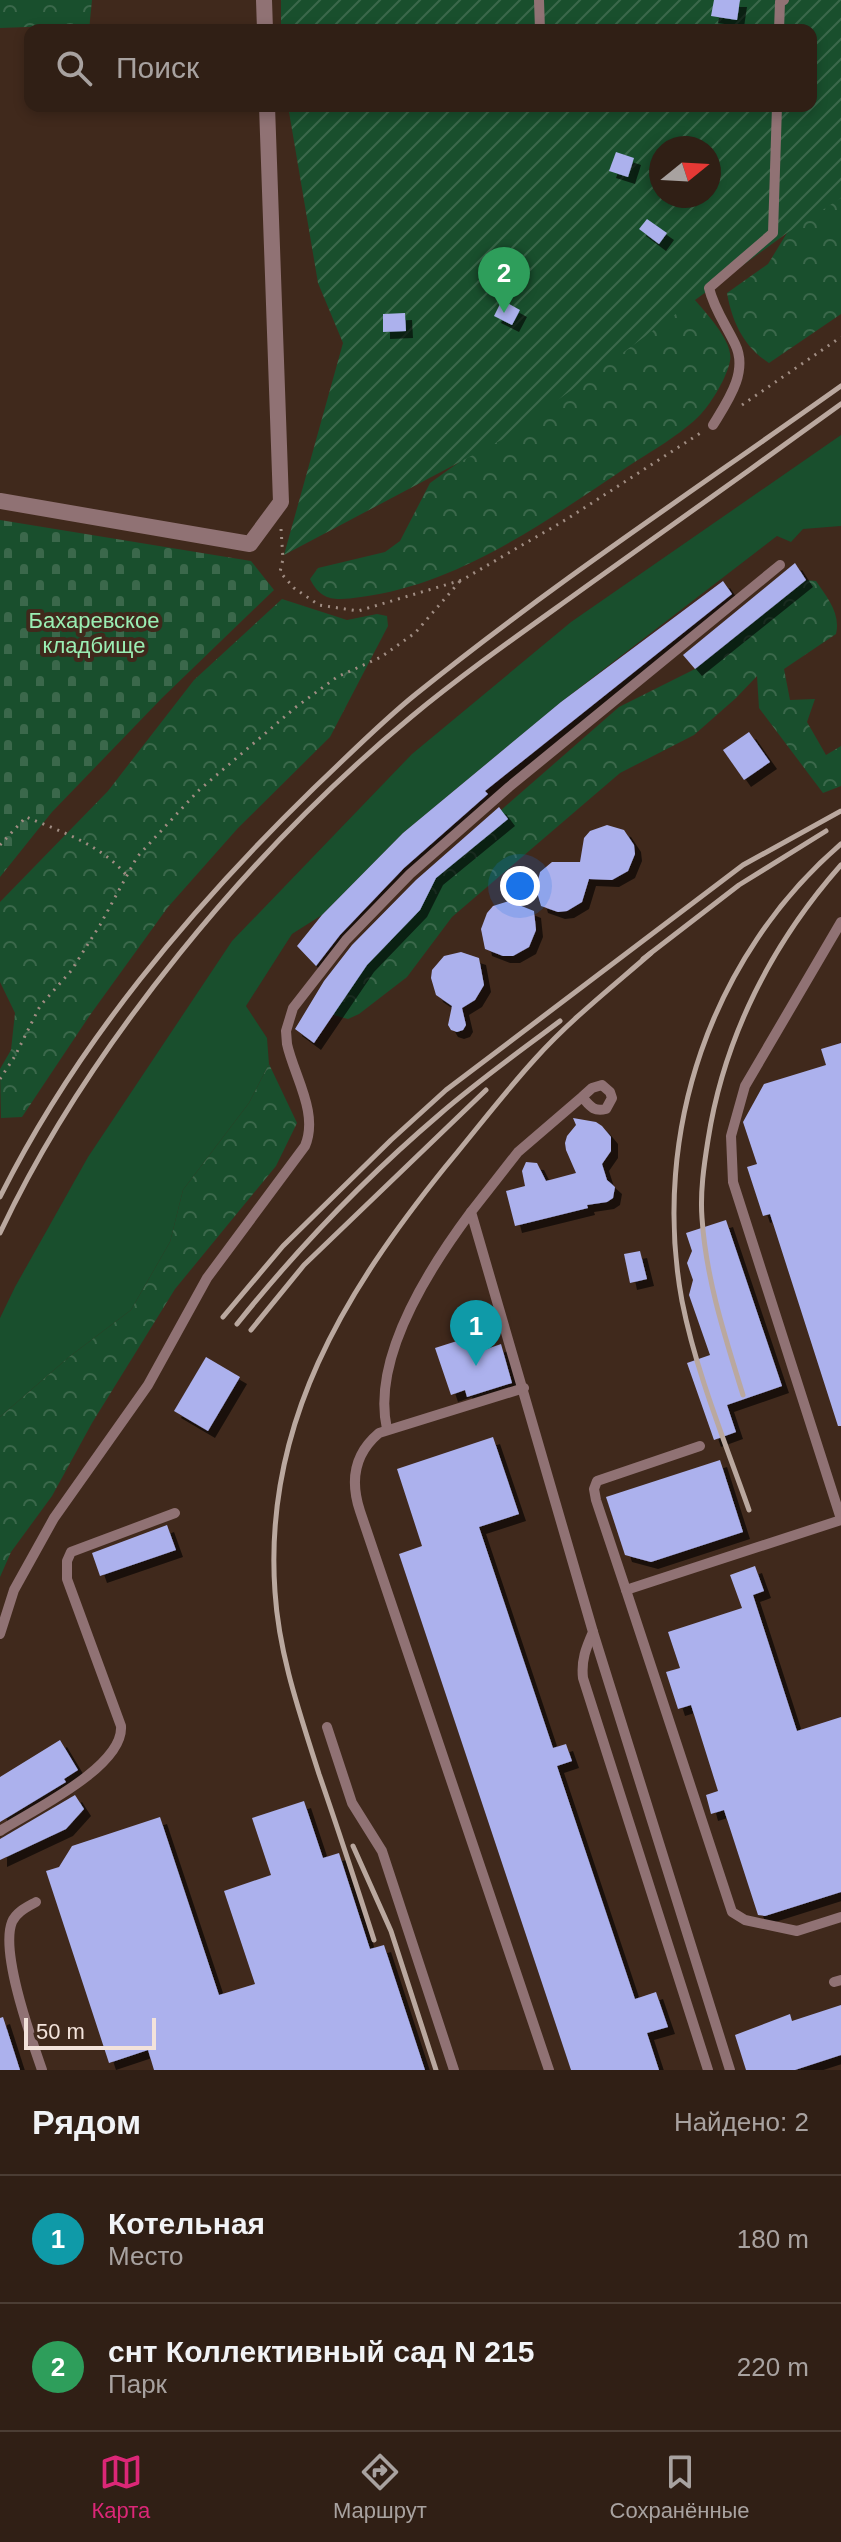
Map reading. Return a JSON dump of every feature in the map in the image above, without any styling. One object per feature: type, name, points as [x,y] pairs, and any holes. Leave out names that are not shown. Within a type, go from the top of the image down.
[{"type":"street","points":[[264,0],[265,24]]},
{"type":"street","points":[[0,501],[250,544],[281,502],[267,112]]},
{"type":"lane","points":[[539,0],[540,24]]},
{"type":"lane","points":[[779,24],[780,2],[784,0]]},
{"type":"lane","points":[[713,425],[730,397],[741,366],[737,348],[712,303],[709,288],[773,233],[777,112]]},
{"type":"lane","points":[[0,1634],[14,1590],[54,1518],[148,1385],[207,1278],[305,1146],[310,1135],[310,1121],[287,1044],[286,1031],[293,1008],[346,940],[410,874],[509,787],[780,565]]},
{"type":"lane","points":[[626,1590],[841,1519],[733,1182],[731,1136],[745,1086],[841,922]]},
{"type":"lane","points":[[387,1429],[382,1409],[383,1389],[393,1353],[420,1291],[449,1243],[518,1152],[582,1097]]},
{"type":"lane","points":[[471,1212],[593,1632],[730,2070]]},
{"type":"lane","points":[[524,1388],[387,1429],[372,1439],[357,1462],[355,1485],[357,1503],[549,2070]]},
{"type":"lane","points":[[700,1446],[597,1481],[594,1489],[596,1500],[732,1912],[745,1920],[797,1931],[841,1917]]},
{"type":"lane","points":[[0,1831],[92,1772],[113,1751],[121,1734],[121,1726],[67,1579],[67,1561],[71,1552],[175,1513]]},
{"type":"lane","points":[[593,1632],[581,1665],[583,1678],[708,2070]]},
{"type":"lane","points":[[327,1727],[352,1803],[382,1851],[454,2070]]},
{"type":"lane","points":[[36,1902],[12,1922],[9,1942],[23,2015],[42,2070]]},
{"type":"path","points":[[739,407],[841,337]]},
{"type":"path","points":[[281,502],[283,559],[280,572],[294,588],[319,605],[358,611],[462,580],[567,519],[713,425]]},
{"type":"path","points":[[0,1079],[40,1006],[71,971],[137,857],[198,791],[296,707],[337,677],[381,657],[415,633],[462,580]]},
{"type":"path","points":[[0,845],[26,817],[79,839],[115,863],[127,876]]},
{"type":"green space","points":[[0,0],[92,0],[90,24],[24,24],[24,27],[0,28]]},
{"type":"green space","points":[[281,0],[841,0],[841,198],[787,233],[507,437],[284,555],[343,343],[318,283],[289,112],[817,112],[817,24],[281,24]]},
{"type":"green space","points":[[841,194],[841,314],[769,363],[740,333],[727,293],[768,264],[790,228]]},
{"type":"green space","points":[[694,299],[724,337],[730,361],[710,403],[685,429],[533,528],[433,579],[398,590],[345,599],[325,596],[315,587],[310,579],[318,568],[385,552],[400,541],[430,483],[681,303]]},
{"type":"green space","points":[[841,435],[841,526],[803,529],[791,542],[777,536],[561,702],[403,833],[322,915],[292,934],[246,1006],[267,1038],[269,1064],[249,1103],[183,1190],[170,1242],[131,1310],[69,1357],[0,1417],[0,1318],[15,1287],[88,1157],[232,941],[412,754],[571,622]]},
{"type":"green space","name":"Бахаревское кладбище","points":[[0,520],[251,561],[274,590],[162,698],[52,812],[0,877]]},
{"type":"green space","points":[[806,580],[816,581],[828,600],[837,620],[836,634],[784,669],[790,700],[815,699],[807,722],[826,755],[841,746],[841,786],[823,793],[759,708],[757,676],[694,735],[620,773],[452,917],[407,977],[348,1019],[326,1013],[412,888],[619,707],[695,669]]},
{"type":"green space","points":[[282,599],[347,620],[377,614],[387,616],[388,626],[330,737],[238,828],[168,907],[22,1117],[1,1118],[0,1069],[11,1050],[15,1013],[0,982],[0,902],[108,791],[194,680]]},
{"type":"green space","points":[[269,1064],[297,1123],[276,1166],[175,1289],[92,1423],[52,1496],[11,1552],[0,1577],[0,1417],[69,1357],[131,1310],[170,1242],[183,1190],[249,1103]]},
{"type":"building","points":[[714,0],[740,0],[737,20],[711,16]]},
{"type":"building","points":[[616,152],[634,158],[628,177],[609,171]]},
{"type":"building","points":[[647,219],[667,233],[659,244],[639,229]]},
{"type":"building","points":[[502,300],[520,310],[512,325],[494,316]]},
{"type":"building","points":[[405,313],[406,331],[383,332],[383,314]]},
{"type":"building","points":[[795,563],[806,580],[695,669],[683,655]]},
{"type":"building","points":[[723,581],[732,594],[485,791],[488,794],[404,868],[340,935],[316,966],[297,946],[322,915],[403,833],[561,702]]},
{"type":"building","points":[[749,732],[770,762],[744,780],[723,750]]},
{"type":"building","points":[[499,807],[508,819],[436,878],[420,910],[367,965],[314,1043],[295,1029],[324,981],[352,945],[416,880]]},
{"type":"building","points":[[607,825],[624,830],[634,845],[635,854],[628,871],[612,880],[589,879],[582,902],[567,911],[558,912],[541,906],[536,889],[540,872],[552,862],[580,862],[584,838],[590,831]]},
{"type":"building","points":[[509,901],[534,911],[536,930],[529,947],[513,956],[503,956],[485,949],[481,929],[493,906]]},
{"type":"building","points":[[461,952],[479,958],[484,985],[475,1000],[462,1008],[466,1025],[457,1032],[448,1025],[452,1006],[436,995],[431,978],[432,970],[444,956]]},
{"type":"building","points":[[841,1043],[841,1426],[838,1426],[770,1214],[763,1216],[747,1167],[757,1164],[743,1122],[764,1084],[826,1065],[821,1049]]},
{"type":"building","points":[[573,1118],[596,1122],[611,1137],[611,1151],[602,1164],[607,1180],[615,1187],[613,1198],[587,1205],[588,1208],[515,1226],[506,1191],[525,1186],[522,1171],[526,1162],[537,1163],[546,1181],[576,1173],[565,1143],[576,1125]]},
{"type":"building","points":[[726,1220],[782,1386],[727,1405],[736,1432],[714,1440],[687,1363],[710,1355],[689,1295],[693,1280],[687,1263],[692,1251],[686,1233]]},
{"type":"building","points":[[640,1251],[647,1279],[630,1283],[624,1254]]},
{"type":"building","points":[[479,1334],[484,1350],[501,1344],[512,1383],[467,1397],[465,1390],[451,1395],[435,1348]]},
{"type":"building","points":[[206,1357],[240,1377],[208,1431],[174,1411]]},
{"type":"building","points":[[493,1437],[519,1514],[479,1527],[553,1748],[566,1744],[572,1761],[557,1766],[635,1999],[656,1992],[668,2027],[647,2033],[659,2070],[571,2070],[399,1554],[422,1546],[397,1469]]},
{"type":"building","points":[[720,1460],[743,1532],[651,1562],[625,1555],[606,1497]]},
{"type":"building","points":[[167,1525],[176,1550],[100,1576],[92,1553]]},
{"type":"building","points":[[755,1566],[764,1591],[753,1595],[797,1731],[841,1717],[841,1892],[765,1916],[758,1915],[724,1810],[711,1814],[706,1795],[718,1791],[691,1705],[678,1709],[666,1672],[680,1668],[668,1632],[742,1608],[730,1575]]},
{"type":"building","points":[[60,1740],[78,1770],[64,1779],[66,1782],[0,1822],[0,1777]]},
{"type":"building","points":[[75,1795],[84,1809],[66,1829],[0,1860],[0,1839]]},
{"type":"building","points":[[304,1801],[323,1858],[339,1853],[370,1949],[384,1945],[425,2070],[154,2070],[148,2050],[109,2063],[46,1871],[59,1867],[72,1846],[160,1817],[219,1995],[255,1984],[224,1891],[271,1875],[252,1818]]},
{"type":"building","points":[[841,2005],[841,2055],[795,2070],[746,2070],[735,2035],[790,2014],[792,2021]]},
{"type":"building","points":[[3,2017],[20,2070],[0,2070],[0,2018]]},
{"type":"railway","points":[[0,1197],[64,1085],[140,980],[224,881],[314,788],[390,716],[467,653],[841,386]]},
{"type":"railway","points":[[0,1233],[36,1163],[127,1022],[179,954],[292,827],[351,769],[455,682],[841,404]]},
{"type":"railway","points":[[223,1317],[283,1246],[446,1090],[743,865],[841,811]]},
{"type":"railway","points":[[643,959],[739,885],[826,831]]},
{"type":"railway","points":[[749,1510],[703,1380],[682,1301],[675,1238],[675,1174],[684,1112],[701,1052],[725,994],[757,939],[796,889],[841,844]]},
{"type":"railway","points":[[743,1395],[717,1308],[704,1241],[704,1169],[715,1102],[739,1028],[773,959],[793,926],[841,865]]},
{"type":"railway","points":[[374,1940],[298,1707],[277,1615],[275,1531],[282,1472],[297,1416],[318,1363],[344,1311],[409,1213],[548,1045],[651,953]]},
{"type":"railway","points":[[237,1324],[284,1268],[359,1188],[440,1114],[560,1021]]},
{"type":"railway","points":[[251,1330],[304,1265],[486,1090]]},
{"type":"railway","points":[[353,1846],[391,1931],[436,2070]]},
{"type":"place","name":"снт Коллективный сад N 215","points":[[504,313]]},
{"type":"place","name":"Котельная","points":[[476,1366]]}]
